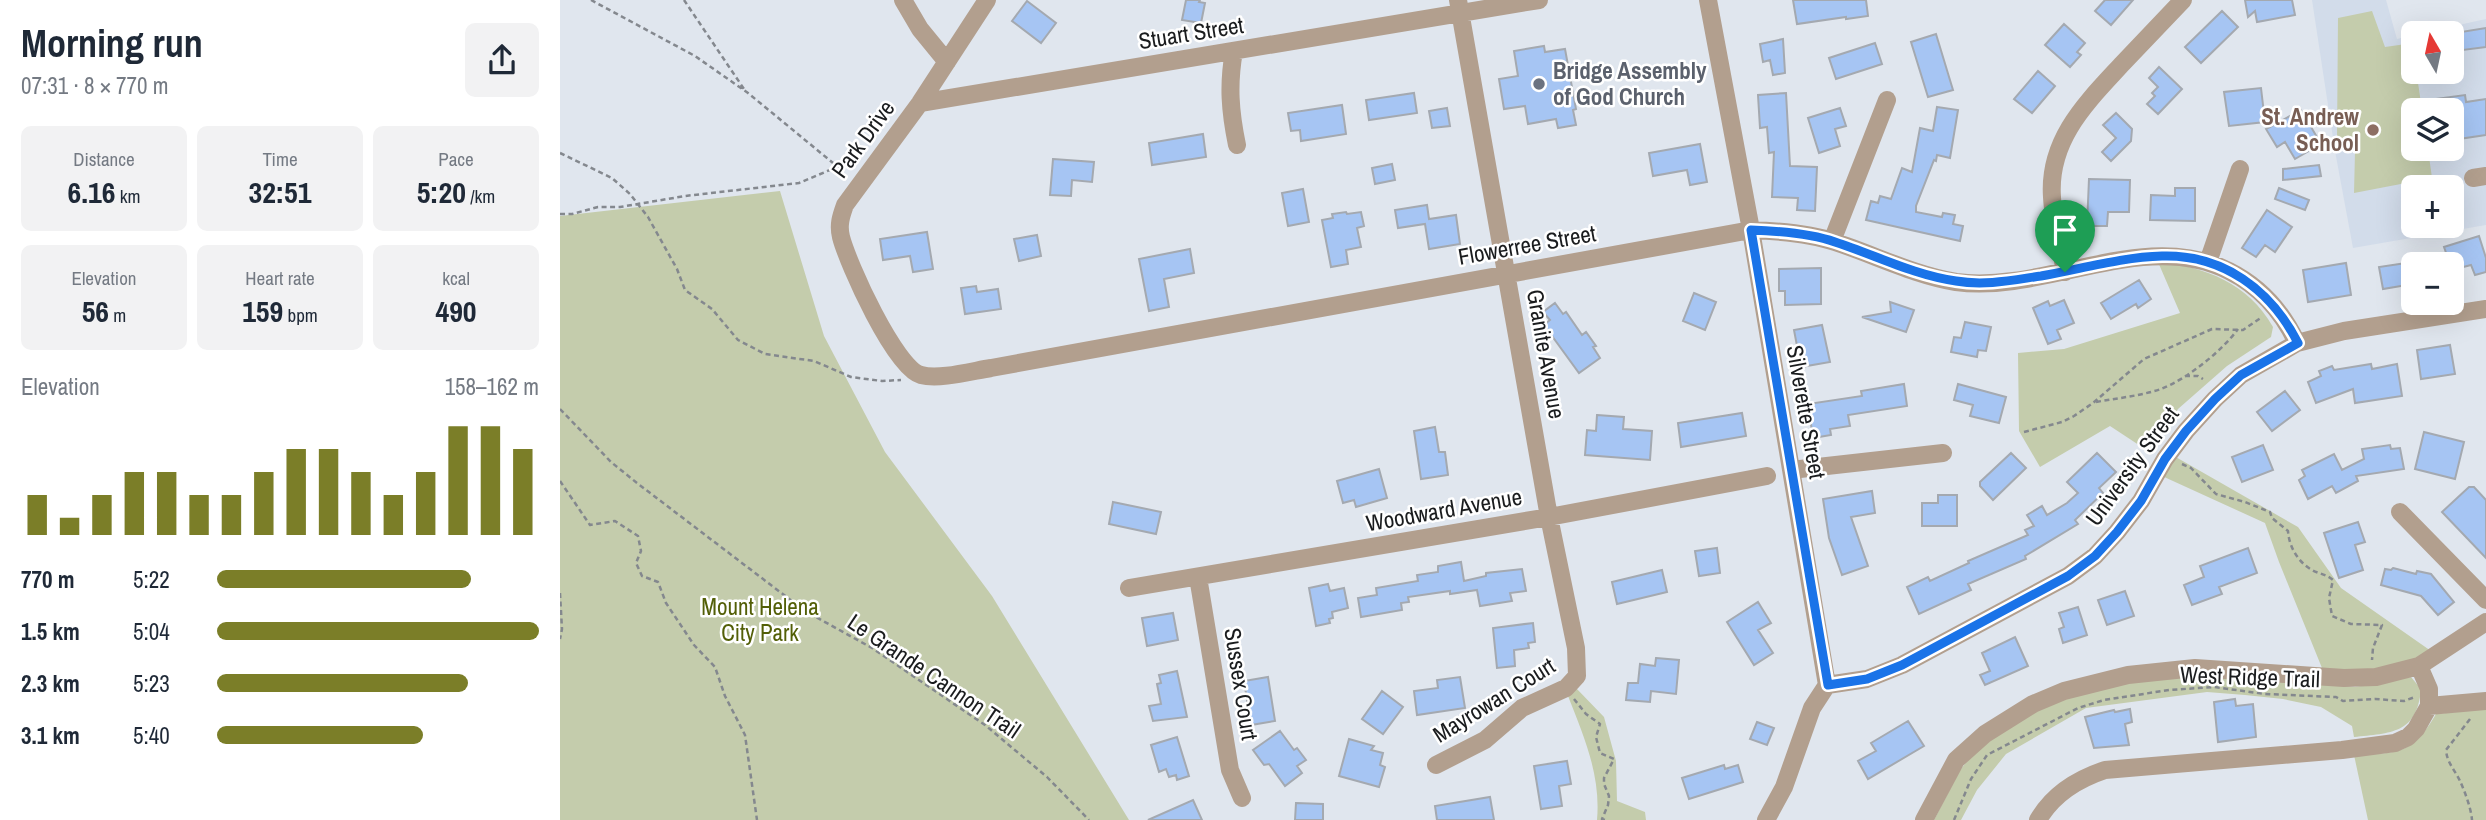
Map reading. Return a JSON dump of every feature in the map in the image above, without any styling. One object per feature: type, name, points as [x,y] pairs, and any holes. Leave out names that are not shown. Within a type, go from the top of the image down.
[{"type":"street","points":[[903,0],[916,23],[947,62]]},
{"type":"street","name":"Park Drive","points":[[919,375],[905,365],[873,313],[847,253],[841,235],[840,219],[845,205],[920,103],[987,0]]},
{"type":"street","name":"Stuart Street","points":[[1016,87],[1234,51],[1459,7],[1539,0]]},
{"type":"street","name":"Silverette Street","points":[[1708,0],[1751,230],[1828,685]]},
{"type":"street","points":[[2065,272],[2051,196],[2055,157],[2061,142],[2071,121],[2087,101],[2183,0]]},
{"type":"street","name":"Granite Avenue","points":[[1459,7],[1549,517],[1576,648],[1571,682]]},
{"type":"street","points":[[1234,51],[1229,80],[1237,145]]},
{"type":"street","name":"Park Drive","points":[[920,103],[1016,87]]},
{"type":"street","points":[[1832,241],[1887,100]]},
{"type":"street","points":[[2208,262],[2240,169]]},
{"type":"street","name":"Flowerree Street","points":[[919,375],[931,377],[991,368],[1751,230],[1808,235],[1926,275],[1956,281],[2003,282],[2163,256],[2208,262],[2240,277],[2261,292],[2288,323],[2298,343]]},
{"type":"street","name":"University Street","points":[[1828,685],[1867,679],[1902,665],[2077,570],[2095,556],[2117,532],[2141,501],[2165,459],[2186,431],[2241,375],[2298,343],[2344,331],[2486,309]]},
{"type":"street","points":[[1791,470],[1943,453]]},
{"type":"street","name":"Woodward Avenue","points":[[1129,588],[1549,517],[1767,476]]},
{"type":"street","points":[[2400,512],[2486,600]]},
{"type":"street","name":"Sussex Court","points":[[1198,577],[1230,770],[1241,798]]},
{"type":"street","points":[[1924,820],[1956,760],[1985,734],[2032,704],[2064,691],[2128,675],[2195,668],[2344,678],[2376,677],[2419,666],[2486,622]]},
{"type":"street","points":[[2038,820],[2051,803],[2076,782],[2105,770],[2395,743],[2408,737],[2416,729],[2429,701],[2429,689],[2419,666]]},
{"type":"street","name":"Mayrowan Court","points":[[1436,765],[1485,740],[1522,708],[1571,682]]},
{"type":"street","points":[[1766,820],[1784,787],[1812,708],[1828,685]]},
{"type":"street","points":[[2429,701],[2482,701]]},
{"type":"path","points":[[591,0],[695,55],[746,91],[832,163],[878,160]]},
{"type":"path","points":[[684,0],[746,91]]},
{"type":"path","points":[[560,153],[612,178],[638,205],[648,217],[677,269],[685,290],[712,309],[738,340],[765,354],[814,361],[851,377],[881,381],[912,379],[919,375]]},
{"type":"path","points":[[560,214],[799,183],[845,163]]},
{"type":"path","points":[[2024,432],[2062,422],[2093,403],[2144,359],[2212,330],[2243,330],[2262,317]]},
{"type":"path","points":[[2093,403],[2159,390],[2185,376],[2227,344],[2238,329]]},
{"type":"path","points":[[2185,376],[2198,376],[2203,379]]},
{"type":"path","name":"Le Grande Cannon Trail","points":[[560,409],[611,462],[636,483],[805,611],[872,648],[985,725],[1047,777],[1089,820]]},
{"type":"path","points":[[2178,462],[2191,468],[2216,494],[2270,512],[2272,518],[2288,531],[2290,547],[2307,567],[2333,580],[2329,598],[2332,616],[2351,624],[2382,625],[2373,648],[2372,663],[2376,677]]},
{"type":"path","points":[[560,481],[590,526],[615,521],[638,536],[641,551],[636,563],[642,576],[658,582],[666,603],[694,645],[715,667],[725,696],[746,735],[757,820]]},
{"type":"path","points":[[560,593],[560,639]]},
{"type":"path","points":[[1571,682],[1586,714],[1600,724],[1595,737],[1600,753],[1614,759],[1604,778],[1609,796],[1602,819],[1605,820]]},
{"type":"path","name":"West Ridge Trail","points":[[1954,820],[1971,779],[1987,755],[2070,710],[2104,700],[2169,690],[2214,687],[2265,694],[2336,697],[2343,701],[2404,701],[2416,696],[2429,701]]},
{"type":"path","points":[[2472,820],[2446,750],[2467,721],[2477,713],[2482,701]]},
{"type":"shaded area","name":"St. Andrew School","points":[[2312,0],[2386,0],[2397,39],[2401,38],[2401,84],[2464,84],[2464,24],[2486,19],[2486,225],[2464,229],[2464,175],[2401,175],[2401,238],[2411,238],[2353,248]]},
{"type":"green space","points":[[2372,11],[2385,47],[2401,45],[2401,84],[2418,84],[2420,98],[2401,98],[2401,161],[2430,161],[2432,175],[2401,175],[2401,184],[2354,193],[2355,152],[2337,138],[2338,18]]},
{"type":"green space","name":"Mount Helena City Park","points":[[780,191],[824,336],[885,452],[992,596],[1129,820],[560,820],[560,216]]},
{"type":"green space","points":[[2158,262],[2209,273],[2238,288],[2263,312],[2273,327],[2271,337],[2227,366],[2178,409],[2151,453],[2110,426],[2040,467],[2019,431],[2018,353],[2064,349],[2180,313]]},
{"type":"green space","points":[[2174,456],[2298,527],[2341,588],[2431,651],[2391,666],[2351,670],[2322,668],[2265,523],[2162,476]]},
{"type":"green space","points":[[2157,676],[2243,676],[2355,687],[2411,677],[2421,689],[2414,715],[2408,723],[2390,732],[2354,737],[2352,726],[2321,707],[2283,699],[2207,692],[2086,708],[2006,754],[1977,790],[1961,820],[1934,820],[1960,770],[1974,753],[2003,731],[2047,705],[2096,686]]},
{"type":"green space","points":[[1576,688],[1604,717],[1616,761],[1617,801],[1645,812],[1646,820],[1597,820],[1594,772],[1568,696]]},
{"type":"green space","points":[[2486,709],[2486,820],[2368,820],[2354,755],[2382,754],[2402,749],[2419,737],[2436,714]]},
{"type":"building","points":[[1186,0],[1200,0],[1199,2],[1205,3],[1201,23],[1182,20]]},
{"type":"building","points":[[1793,0],[1866,0],[1868,16],[1797,24]]},
{"type":"building","points":[[2105,0],[2133,0],[2111,25],[2095,11]]},
{"type":"building","points":[[2245,0],[2292,0],[2295,15],[2257,22],[2255,11],[2248,17]]},
{"type":"building","points":[[1027,1],[1056,23],[1041,43],[1012,21]]},
{"type":"building","points":[[2222,11],[2238,27],[2201,63],[2185,47]]},
{"type":"building","points":[[2064,24],[2085,43],[2077,52],[2081,55],[2070,67],[2045,45]]},
{"type":"building","points":[[2486,28],[2486,47],[2464,50],[2464,32]]},
{"type":"building","points":[[1936,34],[1953,90],[1928,97],[1911,42]]},
{"type":"building","points":[[1783,39],[1785,73],[1773,75],[1770,60],[1763,62],[1760,44]]},
{"type":"building","points":[[1875,43],[1882,64],[1836,79],[1829,58]]},
{"type":"building","points":[[1544,46],[1545,52],[1565,49],[1576,109],[1573,110],[1576,125],[1558,128],[1556,119],[1528,124],[1525,106],[1504,109],[1499,79],[1518,76],[1514,51]]},
{"type":"building","points":[[2159,67],[2182,89],[2158,114],[2147,104],[2155,96],[2152,93],[2158,87],[2149,78]]},
{"type":"building","points":[[2038,71],[2055,86],[2032,113],[2014,99]]},
{"type":"building","points":[[2261,88],[2265,122],[2229,126],[2224,92]]},
{"type":"building","points":[[1414,93],[1417,113],[1369,120],[1366,100]]},
{"type":"building","points":[[1786,93],[1790,166],[1817,167],[1815,211],[1797,210],[1798,198],[1772,197],[1774,152],[1769,153],[1767,127],[1760,128],[1758,95]]},
{"type":"building","points":[[2465,95],[2466,102],[2486,99],[2486,135],[2464,138],[2464,98],[2442,98]]},
{"type":"building","points":[[1342,105],[1346,134],[1301,141],[1300,130],[1291,131],[1288,113]]},
{"type":"building","points":[[1937,107],[1958,110],[1950,158],[1937,155],[1916,212],[1942,217],[1943,213],[1955,215],[1953,224],[1963,226],[1960,241],[1866,220],[1871,201],[1878,203],[1880,196],[1891,199],[1902,168],[1912,172],[1920,128],[1933,131]]},
{"type":"building","points":[[1447,108],[1450,126],[1432,128],[1429,111]]},
{"type":"building","points":[[1840,108],[1846,126],[1835,129],[1840,146],[1819,153],[1808,118]]},
{"type":"building","points":[[2301,110],[2321,144],[2295,159],[2285,142],[2277,147],[2266,129]]},
{"type":"building","points":[[2116,113],[2132,129],[2131,141],[2111,161],[2102,152],[2116,138],[2103,125]]},
{"type":"building","points":[[1203,134],[1206,157],[1152,165],[1149,143]]},
{"type":"building","points":[[1700,144],[1707,182],[1690,185],[1687,170],[1653,176],[1649,153]]},
{"type":"building","points":[[1053,159],[1094,162],[1092,182],[1072,180],[1071,196],[1050,195]]},
{"type":"building","points":[[1392,164],[1395,180],[1375,184],[1372,168]]},
{"type":"building","points":[[2319,165],[2321,176],[2283,180],[2283,169]]},
{"type":"building","points":[[2089,179],[2130,180],[2129,212],[2108,212],[2107,226],[2087,226]]},
{"type":"building","points":[[2175,188],[2195,188],[2195,221],[2150,220],[2151,195],[2175,196]]},
{"type":"building","points":[[2279,188],[2309,200],[2305,210],[2275,199]]},
{"type":"building","points":[[1303,189],[1309,222],[1288,226],[1282,193]]},
{"type":"building","points":[[1427,205],[1429,219],[1456,215],[1460,244],[1429,249],[1425,224],[1398,228],[1395,210]]},
{"type":"building","points":[[2267,210],[2292,227],[2275,252],[2265,245],[2256,257],[2242,248]]},
{"type":"building","points":[[1361,212],[1364,226],[1357,228],[1361,247],[1346,250],[1348,264],[1331,267],[1322,220],[1333,218],[1332,214]]},
{"type":"building","points":[[927,232],[933,269],[913,272],[910,256],[883,260],[880,239]]},
{"type":"building","points":[[1037,235],[1041,256],[1019,261],[1014,239]]},
{"type":"building","points":[[2479,236],[2486,258],[2486,272],[2475,275],[2471,265],[2464,267],[2464,252],[2446,252],[2444,247]]},
{"type":"building","points":[[1190,249],[1194,273],[1164,279],[1169,307],[1149,311],[1139,259]]},
{"type":"building","points":[[2346,263],[2351,295],[2308,302],[2303,270]]},
{"type":"building","points":[[2401,264],[2401,286],[2383,289],[2379,267]]},
{"type":"building","points":[[1821,268],[1821,304],[1785,305],[1785,291],[1779,291],[1779,269]]},
{"type":"building","points":[[2139,280],[2151,299],[2138,308],[2136,304],[2111,319],[2101,303]]},
{"type":"building","points":[[976,286],[977,292],[998,289],[1001,309],[965,314],[961,288]]},
{"type":"building","points":[[1694,293],[1716,302],[1705,330],[1683,321]]},
{"type":"building","points":[[2064,300],[2074,323],[2057,330],[2061,339],[2048,344],[2033,308],[2048,301],[2050,306]]},
{"type":"building","points":[[1890,302],[1914,310],[1906,332],[1862,317],[1891,312]]},
{"type":"building","points":[[1555,303],[1563,314],[1566,312],[1582,335],[1586,332],[1596,346],[1593,347],[1600,358],[1579,373],[1544,325],[1550,320],[1543,312]]},
{"type":"building","points":[[1965,322],[1991,327],[1986,351],[1978,350],[1977,357],[1951,352],[1954,337],[1961,338]]},
{"type":"building","points":[[1822,325],[1830,362],[1801,367],[1794,330]]},
{"type":"building","points":[[2450,345],[2455,374],[2421,379],[2417,350]]},
{"type":"building","points":[[2371,364],[2372,369],[2397,364],[2402,396],[2355,403],[2353,389],[2316,403],[2308,382],[2321,376],[2319,371],[2332,366],[2334,370]]},
{"type":"building","points":[[1904,384],[1907,406],[1848,415],[1850,426],[1830,429],[1831,435],[1813,438],[1808,404],[1862,396],[1861,391]]},
{"type":"building","points":[[1958,384],[2006,397],[1999,423],[1970,416],[1973,405],[1954,400]]},
{"type":"building","points":[[2285,391],[2300,410],[2272,431],[2257,412]]},
{"type":"building","points":[[1742,413],[1746,436],[1681,447],[1678,423]]},
{"type":"building","points":[[1597,415],[1624,417],[1623,429],[1652,431],[1650,460],[1585,455],[1587,430],[1596,431]]},
{"type":"building","points":[[1435,427],[1439,452],[1445,452],[1448,475],[1421,479],[1414,431]]},
{"type":"building","points":[[2424,432],[2464,442],[2455,479],[2415,469]]},
{"type":"building","points":[[2263,445],[2273,470],[2242,482],[2232,457]]},
{"type":"building","points":[[2390,445],[2391,449],[2400,448],[2404,469],[2356,476],[2358,481],[2336,493],[2332,486],[2308,499],[2299,480],[2305,476],[2302,470],[2334,454],[2342,470],[2364,459],[2362,449]]},
{"type":"building","points":[[2011,453],[2026,468],[1993,500],[1980,486],[1980,482]]},
{"type":"building","points":[[2097,453],[2116,472],[2099,488],[2103,493],[2075,520],[2078,524],[2025,556],[2026,559],[1968,584],[1971,590],[1919,614],[1907,587],[1928,577],[1930,581],[2028,535],[2025,530],[2034,526],[2027,515],[2042,506],[2047,515],[2067,503],[2078,493],[2067,482]]},
{"type":"building","points":[[1379,469],[1387,498],[1356,507],[1354,500],[1343,503],[1337,481]]},
{"type":"building","points":[[2469,487],[2474,487],[2486,500],[2486,558],[2442,512]]},
{"type":"building","points":[[1872,491],[1875,513],[1851,517],[1868,566],[1842,575],[1829,538],[1823,499]]},
{"type":"building","points":[[1938,495],[1957,495],[1957,526],[1922,526],[1922,503],[1938,503]]},
{"type":"building","points":[[1113,502],[1161,512],[1156,534],[1109,524]]},
{"type":"building","points":[[2358,522],[2365,542],[2355,545],[2363,570],[2339,578],[2324,533]]},
{"type":"building","points":[[1717,548],[1720,573],[1699,576],[1695,551]]},
{"type":"building","points":[[2248,548],[2257,573],[2219,587],[2222,594],[2192,605],[2184,585],[2204,577],[2200,566]]},
{"type":"building","points":[[1461,562],[1464,581],[1486,576],[1486,573],[1522,569],[1526,591],[1510,593],[1512,601],[1480,606],[1477,590],[1408,597],[1409,602],[1401,603],[1402,610],[1361,617],[1358,598],[1377,595],[1376,588],[1418,581],[1417,575],[1438,572],[1438,566]]},
{"type":"building","points":[[2393,568],[2416,574],[2417,571],[2431,574],[2454,602],[2438,615],[2421,596],[2381,585],[2385,569]]},
{"type":"building","points":[[1662,570],[1667,592],[1617,604],[1612,582]]},
{"type":"building","points":[[1328,584],[1330,591],[1344,588],[1348,608],[1332,612],[1330,623],[1316,626],[1309,588]]},
{"type":"building","points":[[2125,591],[2134,616],[2107,625],[2098,600]]},
{"type":"building","points":[[1758,602],[1771,623],[1758,630],[1773,653],[1754,665],[1727,622]]},
{"type":"building","points":[[2078,607],[2087,635],[2063,643],[2059,629],[2064,627],[2059,613]]},
{"type":"building","points":[[1173,613],[1178,640],[1147,646],[1142,618]]},
{"type":"building","points":[[1533,623],[1535,642],[1528,643],[1529,648],[1514,650],[1515,666],[1497,668],[1493,628]]},
{"type":"building","points":[[2015,637],[2028,666],[1985,685],[1980,675],[1990,671],[1982,653]]},
{"type":"building","points":[[1656,658],[1679,660],[1676,694],[1651,691],[1650,702],[1626,700],[1628,683],[1638,683],[1640,664],[1655,666]]},
{"type":"building","points":[[1177,671],[1187,717],[1153,721],[1149,706],[1161,704],[1157,684],[1161,683],[1159,675]]},
{"type":"building","points":[[1268,677],[1275,721],[1251,725],[1244,681]]},
{"type":"building","points":[[1460,677],[1465,708],[1417,715],[1414,691],[1438,688],[1437,680]]},
{"type":"building","points":[[1382,691],[1403,707],[1383,734],[1362,719]]},
{"type":"building","points":[[2235,699],[2236,706],[2253,704],[2256,737],[2218,742],[2214,702]]},
{"type":"building","points":[[2130,709],[2132,722],[2125,724],[2129,745],[2094,748],[2085,717]]},
{"type":"building","points":[[1908,721],[1924,746],[1868,779],[1858,761],[1876,751],[1871,743]]},
{"type":"building","points":[[1757,722],[1774,728],[1767,745],[1750,739]]},
{"type":"building","points":[[1280,731],[1294,750],[1297,748],[1306,760],[1297,766],[1302,773],[1285,786],[1269,764],[1264,765],[1253,750]]},
{"type":"building","points":[[1177,737],[1189,776],[1177,780],[1176,775],[1169,777],[1166,769],[1159,772],[1151,745]]},
{"type":"building","points":[[1349,739],[1374,746],[1371,750],[1383,753],[1380,765],[1385,767],[1379,787],[1339,776]]},
{"type":"building","points":[[1567,761],[1571,784],[1559,786],[1562,806],[1541,809],[1534,766]]},
{"type":"building","points":[[1724,765],[1725,769],[1738,765],[1743,782],[1689,799],[1682,778]]},
{"type":"building","points":[[1490,797],[1494,820],[1437,820],[1435,806]]},
{"type":"building","points":[[1193,800],[1202,820],[1148,820]]},
{"type":"building","points":[[1296,803],[1323,804],[1323,820],[1295,820]]},
{"type":"place","name":"Bridge Assembly of God Church","points":[[1539,84]]},
{"type":"place","name":"St. Andrew School","points":[[2373,130]]},
{"type":"route","points":[[1751,230],[1808,235],[1926,275],[1956,281],[2003,282],[2065,272],[2163,256],[2208,262],[2240,277],[2261,292],[2276,306],[2298,343],[2241,375],[2198,416],[2165,459],[2141,501],[2117,532],[2095,556],[2068,576],[1902,665],[1867,679],[1828,685],[1751,230]]}]
